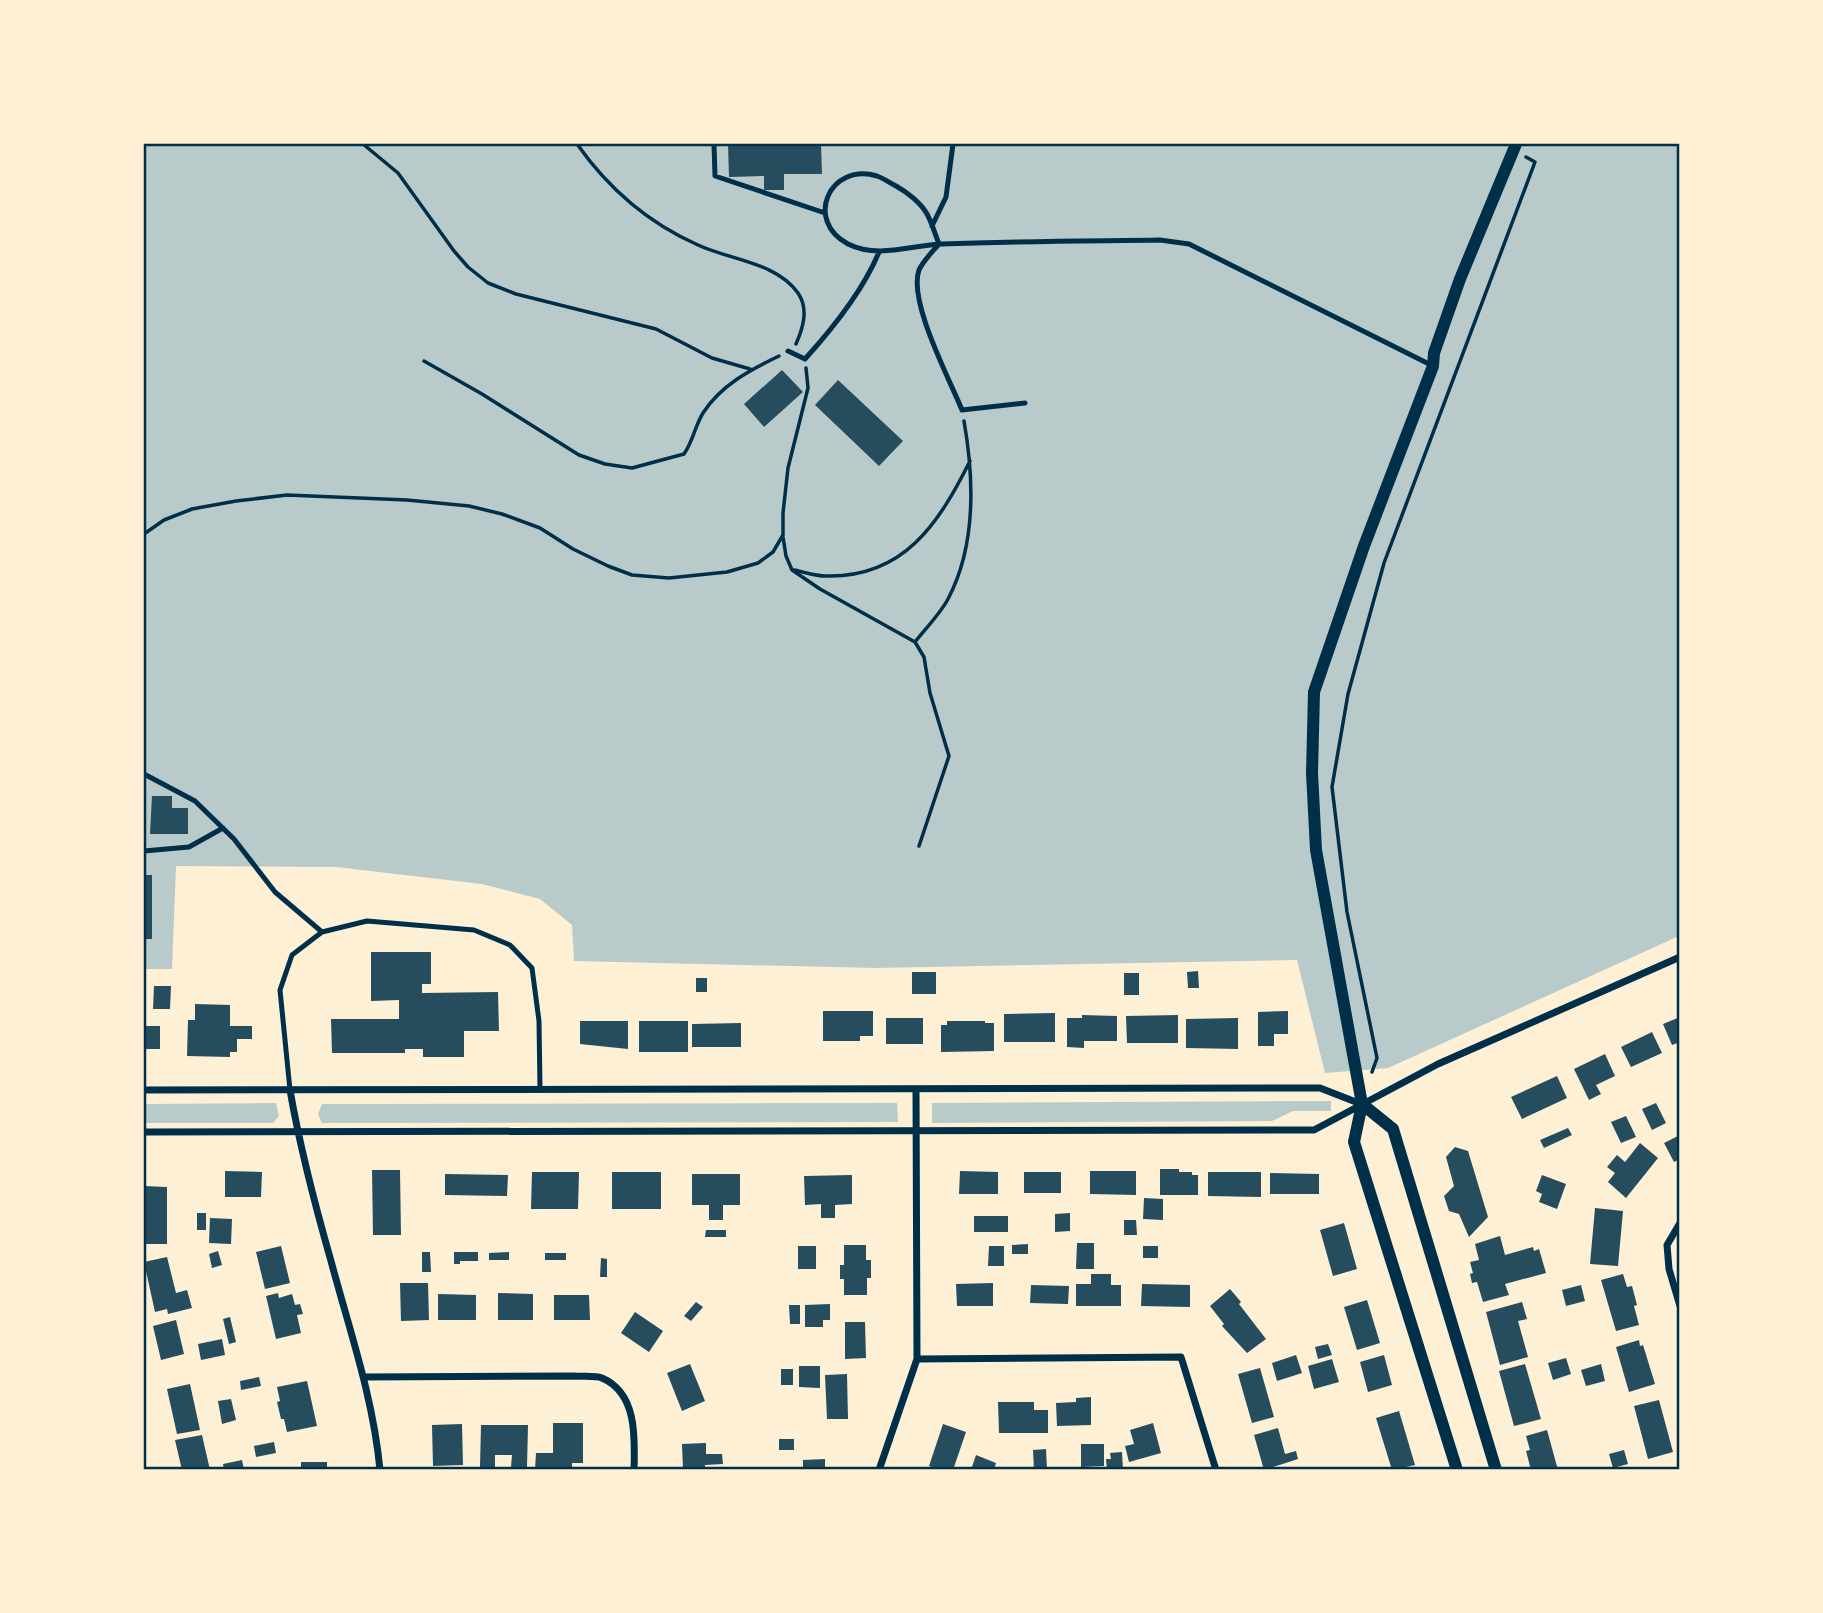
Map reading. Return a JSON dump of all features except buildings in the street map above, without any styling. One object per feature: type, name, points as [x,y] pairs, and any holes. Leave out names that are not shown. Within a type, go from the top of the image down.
[{"type":"street","points":[[1457,1469],[1354,1142],[1362,1104],[1316,850],[1312,773],[1314,692],[1364,546],[1433,366],[1434,354],[1460,279],[1515,146]]},
{"type":"street","points":[[144,1132],[1314,1130],[1438,1065],[1679,957]]},
{"type":"street","points":[[878,1469],[917,1359],[916,1088]]},
{"type":"street","points":[[144,1090],[1320,1088],[1362,1104],[1393,1129],[1496,1469]]},
{"type":"street","points":[[290,1090],[297,1131],[330,1260],[365,1377],[377,1437],[380,1469]]},
{"type":"street","points":[[1679,1223],[1667,1245],[1668,1269],[1679,1306]]},
{"type":"street","points":[[917,1359],[1181,1357],[1216,1469]]},
{"type":"street","points":[[365,1377],[601,1378],[625,1397],[635,1432],[635,1469]]},
{"type":"lane","points":[[714,144],[715,176],[825,213]]},
{"type":"lane","points":[[932,226],[946,197],[953,144]]},
{"type":"lane","points":[[939,244],[926,212],[904,191],[877,176],[853,174],[838,181],[827,194],[825,213],[830,229],[851,246],[879,252],[939,244],[1160,240],[1189,244],[1433,366]]},
{"type":"lane","points":[[939,244],[919,268],[916,288],[919,307],[962,410],[1025,403]]},
{"type":"lane","points":[[789,351],[805,359],[858,291],[879,252]]},
{"type":"lane","points":[[144,774],[195,801],[234,839],[275,891],[322,932]]},
{"type":"lane","points":[[144,851],[189,847],[223,828]]},
{"type":"lane","points":[[290,1090],[280,990],[292,955],[322,932],[367,921],[474,930],[510,946],[532,968],[538,1021],[540,1089]]},
{"type":"path","points":[[363,144],[398,173],[454,251],[488,283],[516,294],[656,329],[712,358],[750,369]]},
{"type":"path","points":[[424,361],[579,455],[620,468],[632,468],[684,454],[704,412],[734,380],[750,369],[789,351],[796,344],[805,309],[799,293],[782,277],[702,247],[654,221],[628,202],[576,144]]},
{"type":"path","points":[[1362,1104],[1377,1058],[1347,912],[1332,786],[1348,694],[1384,563],[1535,162],[1515,146]]},
{"type":"path","points":[[805,359],[808,388],[788,468],[783,513],[786,556],[792,570],[820,589],[915,642],[924,657],[930,693],[949,756],[919,846]]},
{"type":"path","points":[[915,642],[948,599],[958,573],[968,530],[971,459],[962,410]]},
{"type":"path","points":[[792,570],[825,576],[854,574],[881,567],[903,554],[933,525],[951,499],[971,459]]},
{"type":"path","points":[[144,534],[164,520],[192,509],[236,501],[287,495],[407,500],[469,506],[502,514],[540,528],[573,549],[608,566],[632,575],[669,578],[727,572],[758,564],[773,552],[783,535]]},
{"type":"shaded area","points":[[144,144],[1679,144],[1679,936],[1388,1068],[1325,1073],[1297,960],[875,968],[574,961],[572,925],[540,899],[482,884],[336,867],[176,866],[172,969],[144,969]]},
{"type":"shaded area","points":[[1331,1101],[1331,1111],[1293,1111],[1272,1121],[932,1123],[932,1103]]},
{"type":"shaded area","points":[[276,1103],[279,1116],[273,1123],[144,1123],[144,1104]]},
{"type":"shaded area","points":[[897,1103],[898,1122],[322,1123],[318,1114],[322,1104]]}]
